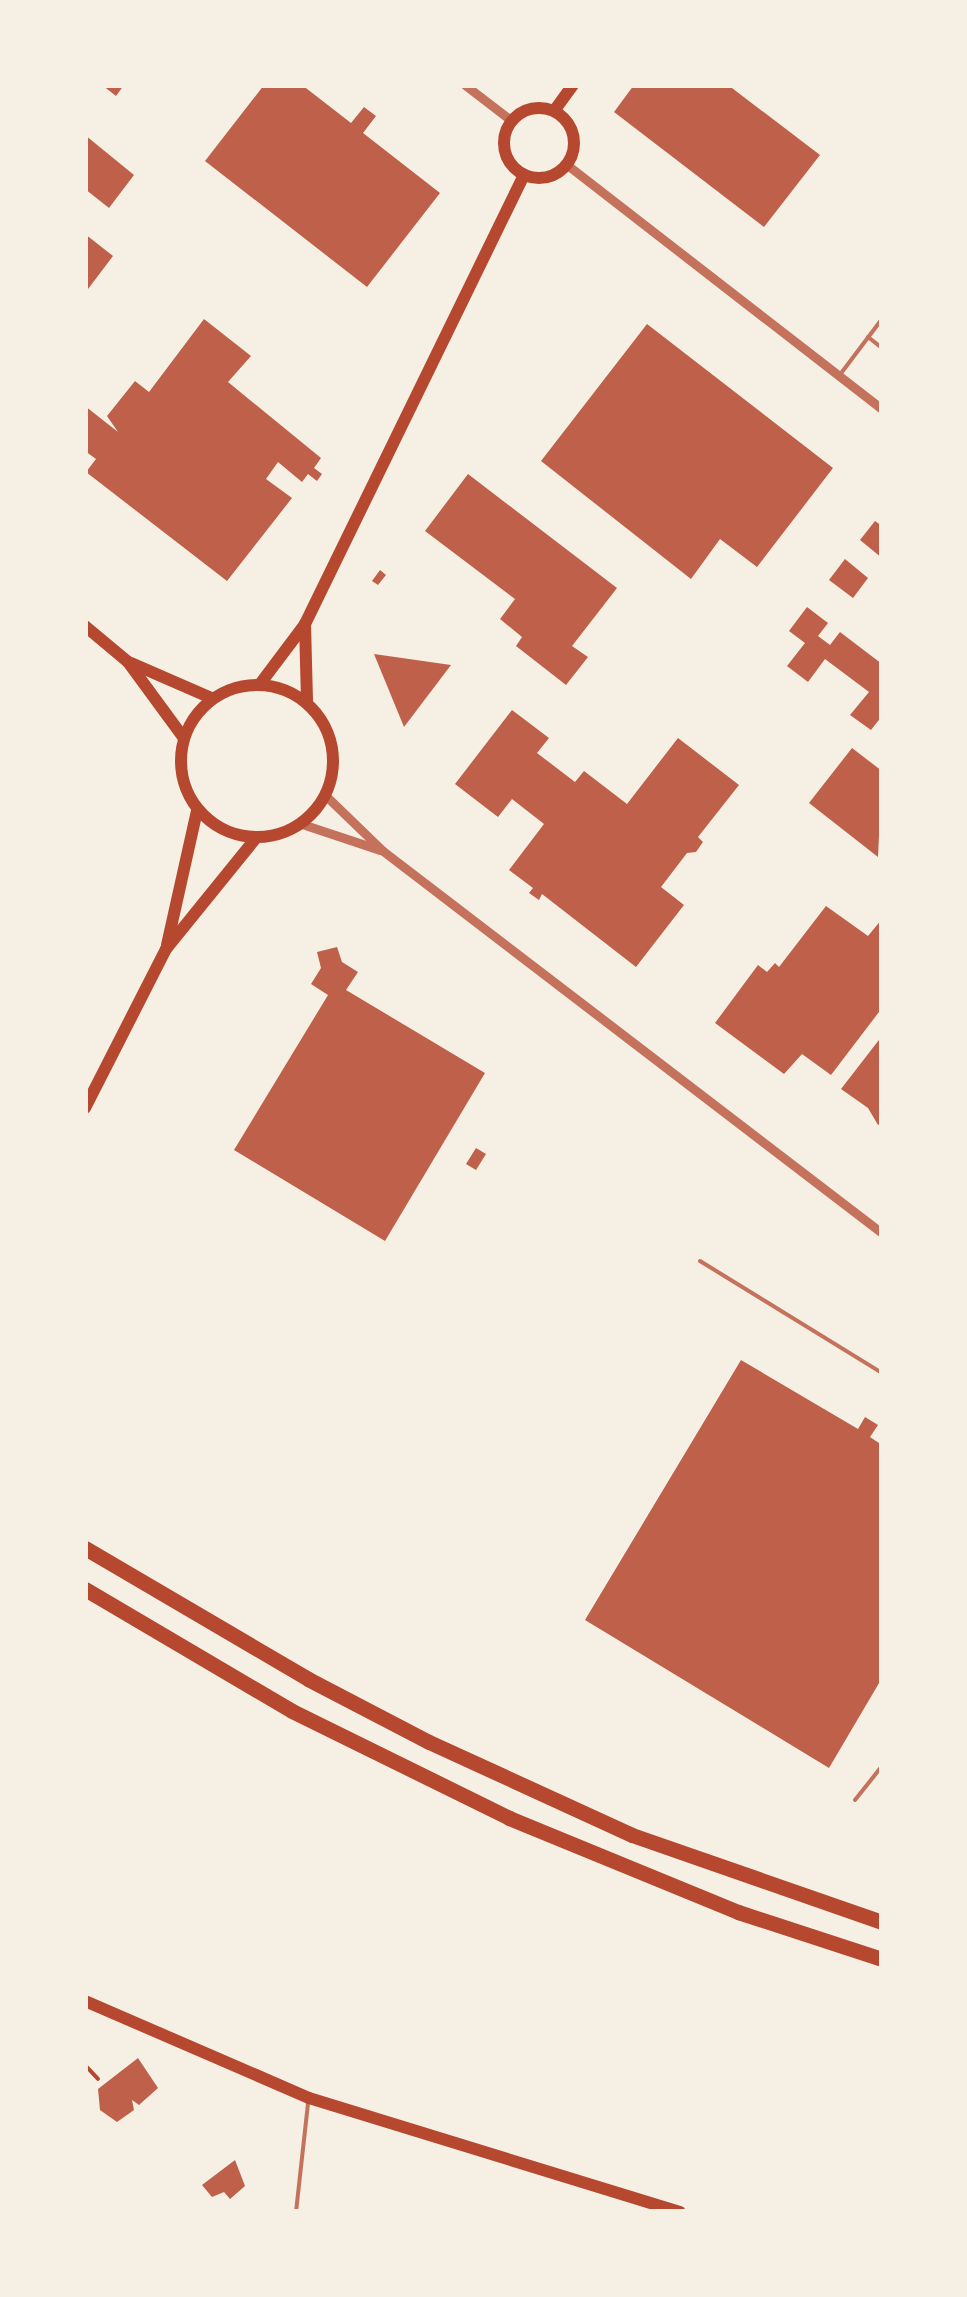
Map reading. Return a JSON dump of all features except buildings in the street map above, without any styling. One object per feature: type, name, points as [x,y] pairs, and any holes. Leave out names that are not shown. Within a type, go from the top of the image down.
[{"type":"highway","points":[[85,1548],[308,1680],[460,1757],[632,1834],[882,1922]]},
{"type":"highway","points":[[85,1588],[292,1710],[509,1818],[738,1912],[882,1958]]},
{"type":"main road","points":[[554,111],[574,85]]},
{"type":"main road","points":[[531,108],[554,111],[571,129],[566,164],[547,177],[524,175],[504,151],[512,121],[531,108]]},
{"type":"main road","points":[[305,624],[307,703],[332,746],[326,796],[302,824],[255,839],[223,831],[197,811],[180,776],[183,736],[212,698],[260,684],[305,624],[524,175]]},
{"type":"main road","points":[[85,626],[128,662],[183,736]]},
{"type":"main road","points":[[128,662],[212,698]]},
{"type":"main road","points":[[260,684],[307,703]]},
{"type":"main road","points":[[166,949],[197,811]]},
{"type":"main road","points":[[85,1108],[166,949],[255,839]]},
{"type":"main road","points":[[85,2001],[309,2098],[680,2212]]},
{"type":"street","points":[[465,85],[512,121]]},
{"type":"street","points":[[566,164],[882,409]]},
{"type":"street","points":[[326,796],[383,850],[882,1233]]},
{"type":"street","points":[[302,824],[383,850]]},
{"type":"lane","points":[[839,376],[882,320]]},
{"type":"lane","points":[[868,338],[882,348]]},
{"type":"lane","points":[[700,1262],[882,1373]]},
{"type":"lane","points":[[855,1800],[882,1766]]},
{"type":"lane","points":[[296,2212],[309,2098]]},
{"type":"path","points":[[85,2065],[98,2079]]}]
